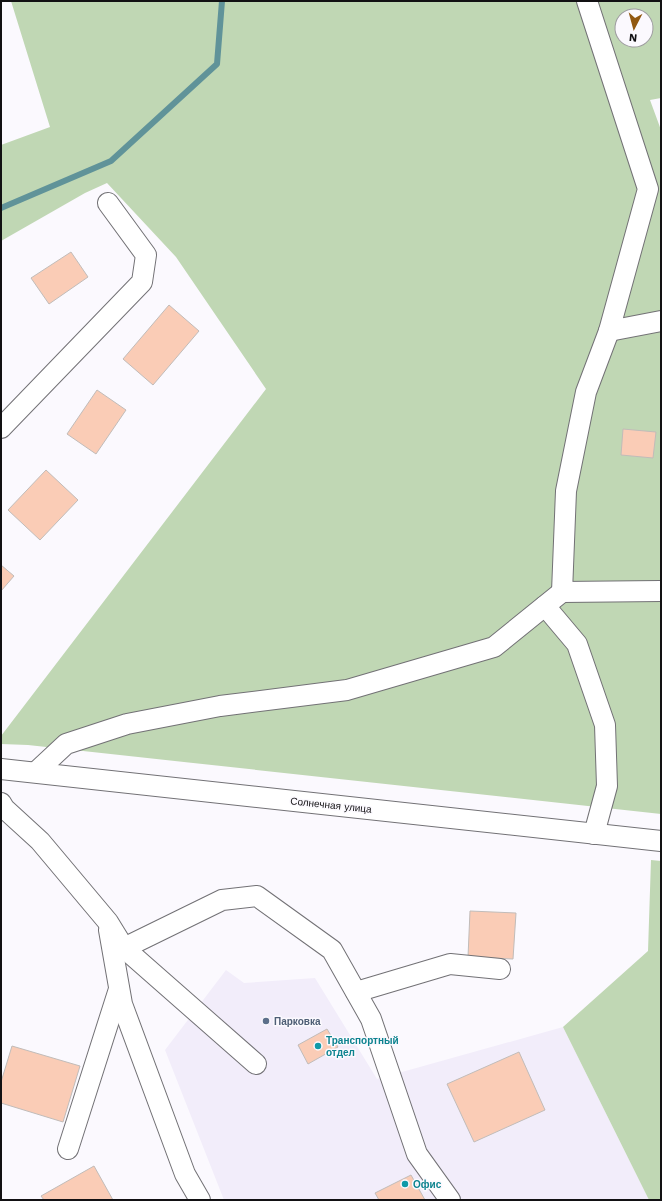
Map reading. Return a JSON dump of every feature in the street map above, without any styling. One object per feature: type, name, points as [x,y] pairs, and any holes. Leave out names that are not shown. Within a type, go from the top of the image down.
[{"type":"street","points":[[562,592],[566,491],[586,392],[609,331],[648,189],[587,1]]},
{"type":"street","points":[[1,428],[142,282],[146,255],[108,203]]},
{"type":"street","points":[[609,331],[661,322]]},
{"type":"street","points":[[36,772],[66,744],[128,724],[220,706],[347,690],[494,647],[562,592],[661,591]]},
{"type":"street","points":[[545,606],[577,644],[605,725],[607,786],[594,834]]},
{"type":"street","name":"Солнечная улица","points":[[1,768],[661,841]]},
{"type":"street","points":[[1,803],[4,808],[40,841],[108,922],[124,948],[256,1064]]},
{"type":"street","points":[[1,824],[25,827]]},
{"type":"street","points":[[124,948],[222,900],[257,896],[332,950],[371,1019],[417,1154],[450,1200]]},
{"type":"street","points":[[108,922],[122,1004],[185,1174],[200,1200]]},
{"type":"street","points":[[356,992],[450,964],[500,969]]},
{"type":"street","points":[[68,1149],[119,989]]},
{"type":"shaded area","points":[[226,970],[244,983],[315,978],[377,1079],[563,1027],[649,1200],[224,1200],[165,1050]]},
{"type":"green space","points":[[11,1],[661,1],[661,98],[650,100],[661,130],[661,814],[28,745],[1,744],[1,736],[266,389],[176,257],[107,183],[85,193],[1,241],[1,145],[50,127]]},
{"type":"green space","points":[[651,860],[661,861],[661,1200],[649,1200],[563,1027],[648,951]]},
{"type":"building","points":[[71,252],[88,277],[49,304],[31,278]]},
{"type":"building","points":[[169,305],[199,331],[153,385],[123,359]]},
{"type":"building","points":[[97,390],[126,410],[96,454],[67,434]]},
{"type":"building","points":[[623,429],[656,432],[653,458],[621,455]]},
{"type":"building","points":[[46,470],[78,500],[40,540],[8,510]]},
{"type":"building","points":[[1,565],[14,576],[1,591]]},
{"type":"building","points":[[470,911],[516,913],[513,959],[468,957]]},
{"type":"building","name":"Транспортный отдел","points":[[327,1029],[338,1047],[308,1064],[298,1045]]},
{"type":"building","points":[[12,1046],[80,1066],[63,1122],[1,1103],[1,1082]]},
{"type":"building","points":[[519,1052],[545,1110],[474,1142],[447,1084]]},
{"type":"building","points":[[94,1166],[113,1200],[44,1200],[41,1196]]},
{"type":"building","name":"Офис","points":[[411,1175],[425,1200],[379,1200],[375,1193]]},
{"type":"waterway","points":[[1,208],[111,161],[217,64],[222,1]]},
{"type":"place","name":"Парковка","points":[[266,1021]]},
{"type":"place","name":"Транспортный отдел","points":[[318,1046]]},
{"type":"place","name":"Офис","points":[[405,1184]]}]
